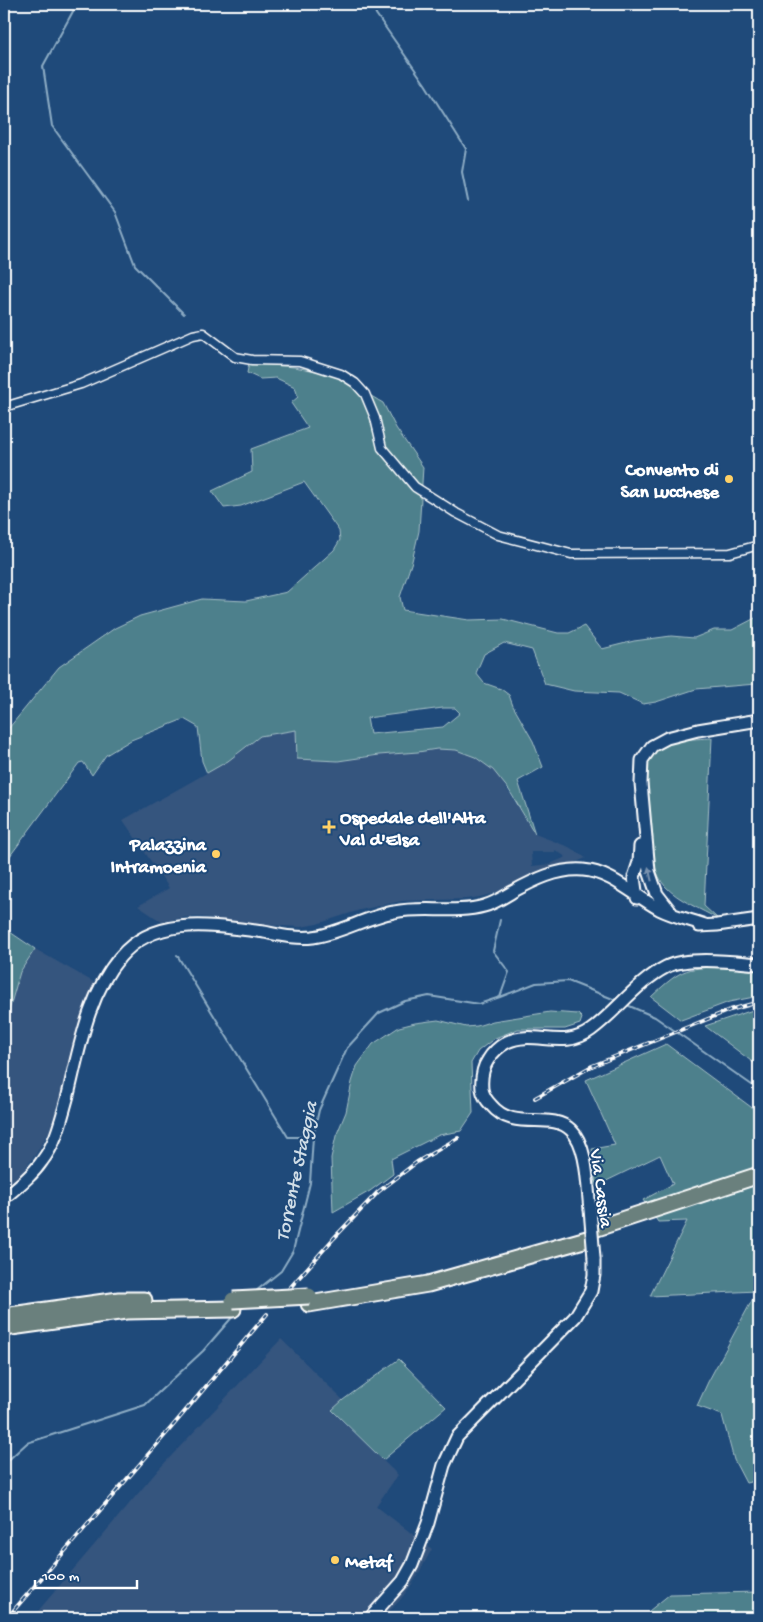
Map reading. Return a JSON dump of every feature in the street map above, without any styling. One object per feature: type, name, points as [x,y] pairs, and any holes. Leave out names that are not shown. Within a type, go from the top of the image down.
[{"type":"highway","points":[[592,1233],[759,1175]]},
{"type":"highway","points":[[4,1328],[126,1310],[309,1300],[428,1284],[592,1233],[759,1185]]},
{"type":"highway","points":[[4,1316],[119,1300],[233,1304]]},
{"type":"main road","points":[[636,894],[634,874],[639,862],[640,853],[636,777],[642,760],[652,746],[667,738],[698,730],[759,720]]},
{"type":"main road","points":[[642,760],[641,783],[650,874],[657,894],[669,917]]},
{"type":"main road","points":[[4,1198],[26,1180],[43,1161],[59,1131],[84,1033],[101,985],[121,956],[141,939],[174,927],[202,926],[264,932],[291,937],[314,937],[391,912],[478,907],[497,902],[510,893],[559,871],[582,870],[601,874],[636,894],[669,917]]},
{"type":"main road","points":[[617,883],[634,874]]},
{"type":"main road","points":[[544,878],[564,875],[592,878],[606,884],[650,912],[705,926],[759,919]]},
{"type":"main road","points":[[264,932],[317,930],[387,906],[425,902],[472,901],[510,893]]},
{"type":"main road","name":"Via Cassia","points":[[370,1618],[399,1585],[412,1565],[425,1530],[444,1465],[457,1437],[575,1317],[591,1291],[594,1275],[594,1258],[590,1209],[583,1153],[578,1138],[570,1129],[562,1124],[549,1121],[516,1120],[495,1110],[487,1101],[482,1091],[481,1078],[484,1066],[490,1057],[508,1042],[522,1038],[561,1041],[583,1036],[667,966],[680,962],[708,961],[759,964]]},
{"type":"street","points":[[4,407],[81,384],[193,334],[203,333],[235,357],[252,360],[300,361],[341,374],[355,382],[365,394],[375,418],[382,448],[415,487],[456,514],[498,535],[571,554],[730,553],[759,545]]},
{"type":"shaded area","name":"Ospedale dell'Alta Val d'Elsa","points":[[296,730],[298,759],[338,761],[437,749],[456,750],[475,757],[493,770],[500,778],[535,834],[569,847],[586,858],[567,866],[548,869],[492,894],[480,897],[402,901],[360,910],[317,924],[301,927],[263,925],[202,917],[187,917],[162,922],[138,906],[169,888],[123,820],[228,761],[260,736]],"holes":[[[555,850],[566,857],[550,864],[532,866],[531,852],[555,852]]]},
{"type":"shaded area","points":[[35,949],[97,984],[82,1020],[51,1128],[36,1154],[21,1174],[4,1191],[4,1028],[20,972]]},
{"type":"shaded area","points":[[281,1339],[343,1400],[332,1411],[398,1475],[376,1506],[432,1549],[415,1580],[401,1599],[383,1618],[32,1618],[158,1470]]},
{"type":"green space","points":[[249,363],[294,367],[334,374],[383,403],[396,428],[423,467],[419,531],[412,561],[400,597],[403,610],[469,620],[503,619],[558,633],[569,633],[584,626],[602,649],[634,641],[671,636],[694,638],[714,630],[732,630],[759,616],[759,682],[756,684],[696,689],[656,702],[643,704],[619,693],[574,691],[545,684],[532,650],[504,643],[484,654],[476,673],[484,683],[501,689],[509,695],[513,706],[533,741],[543,767],[518,781],[535,834],[509,790],[493,770],[475,757],[456,750],[437,749],[338,761],[297,759],[296,730],[260,736],[228,761],[207,773],[202,761],[198,727],[184,719],[131,740],[106,755],[92,775],[83,762],[79,763],[4,864],[4,734],[59,667],[115,628],[140,616],[202,599],[246,601],[287,592],[334,550],[340,540],[339,531],[304,482],[241,506],[224,508],[212,491],[252,472],[251,449],[308,428],[291,403],[298,397],[295,387],[276,378],[260,379],[247,373]],"holes":[[[455,708],[460,713],[443,727],[370,734],[367,718]]]},
{"type":"green space","points":[[712,738],[704,906],[718,919],[677,896],[665,886],[659,876],[654,863],[648,831],[644,769],[651,755],[664,746],[680,741]]},
{"type":"green space","points":[[4,928],[35,949],[20,972],[4,1028]]},
{"type":"green space","points":[[730,967],[759,969],[759,996],[729,1002],[681,1020],[651,997],[671,979],[686,971]]},
{"type":"green space","points":[[759,1008],[759,1067],[705,1026]]},
{"type":"green space","points":[[550,1012],[578,1014],[582,1018],[580,1024],[565,1029],[518,1029],[495,1038],[478,1051],[471,1063],[473,1113],[461,1131],[439,1135],[391,1159],[393,1174],[370,1191],[333,1212],[331,1158],[336,1136],[346,1112],[357,1066],[373,1044],[399,1027],[415,1023],[438,1020],[466,1027]]},
{"type":"green space","points":[[666,1044],[759,1113],[759,1480],[746,1483],[734,1460],[722,1415],[697,1406],[757,1291],[650,1296],[687,1221],[658,1222],[643,1200],[673,1184],[660,1155],[596,1186],[592,1149],[615,1145],[586,1080]]},
{"type":"green space","points":[[399,1359],[446,1407],[383,1460],[332,1410]]},
{"type":"green space","points":[[759,1592],[759,1618],[646,1618],[649,1611],[670,1594]]},
{"type":"waterway","points":[[77,4],[43,66],[52,126],[115,212],[135,265],[184,314]]},
{"type":"waterway","points":[[373,4],[376,14],[425,84],[466,149],[462,172],[468,201]]},
{"type":"waterway","points":[[500,920],[493,951],[509,972],[500,997]]},
{"type":"waterway","points":[[177,955],[288,1137],[312,1137]]},
{"type":"waterway","name":"Torrente Staggia","points":[[256,1291],[281,1271],[293,1251],[310,1183],[313,1137],[319,1110],[347,1048],[379,1013],[405,1001],[429,996],[479,1004],[536,983],[568,981],[618,1001]]},
{"type":"waterway","name":"Torrente Staggia","points":[[627,1005],[655,1017],[759,1090]]},
{"type":"waterway","name":"Torrente Staggia","points":[[4,1464],[27,1443],[145,1405],[203,1351],[234,1315]]},
{"type":"railway","points":[[535,1098],[592,1066],[730,1010],[759,1002]]},
{"type":"railway","points":[[288,1290],[378,1192],[417,1162],[458,1138]]},
{"type":"railway","points":[[7,1618],[267,1314]]},
{"type":"place","name":"Convento di San Lucchese","points":[[729,479]]},
{"type":"place","name":"Ospedale dell'Alta Val d'Elsa","points":[[329,827]]},
{"type":"place","name":"Palazzina Intramoenia","points":[[216,854]]},
{"type":"place","name":"Metaf","points":[[335,1560]]}]
